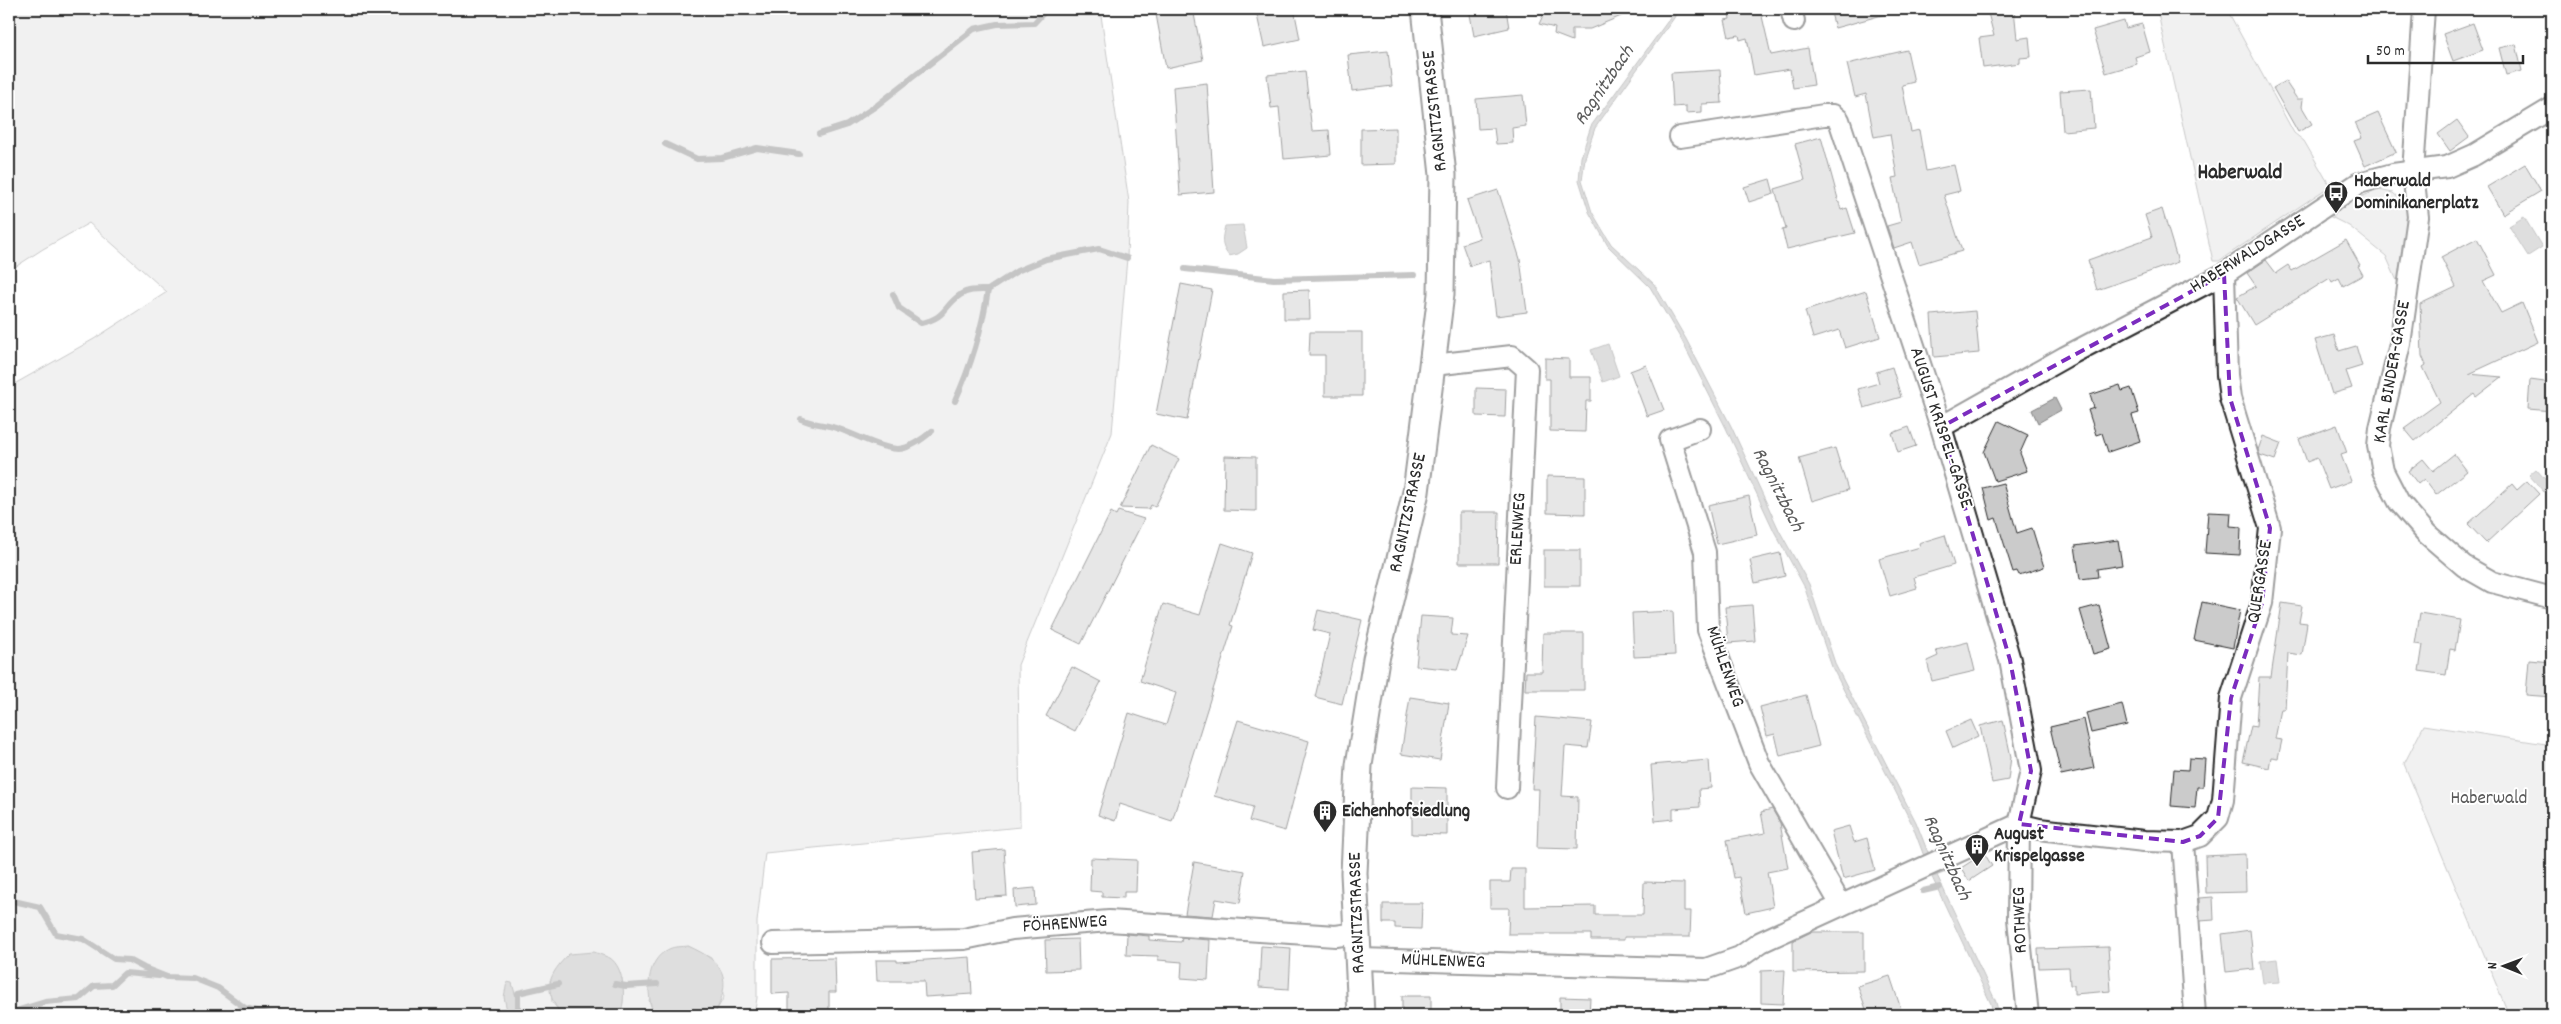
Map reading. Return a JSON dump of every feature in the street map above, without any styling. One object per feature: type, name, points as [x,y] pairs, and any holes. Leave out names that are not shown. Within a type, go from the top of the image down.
[{"type":"main road","name":"RAGNITZSTRASSE","points":[[1361,1015],[1360,959],[1354,873],[1359,765],[1376,659],[1416,492],[1434,365],[1440,294],[1443,175],[1425,9]]},
{"type":"street","points":[[2413,172],[2424,9]]},
{"type":"street","name":"HABERWALDGASSE","points":[[1941,427],[2065,357],[2224,274],[2359,183],[2393,174],[2447,166],[2474,155],[2552,108]]},
{"type":"street","name":"AUGUST KRISPEL-GASSE","points":[[1680,137],[1824,115],[1833,115],[1839,120],[1941,427],[2010,660],[2031,772],[2019,824]]},
{"type":"street","name":"KARL BINDER-GASSE","points":[[2413,172],[2418,218],[2400,344],[2380,428],[2378,446],[2383,471],[2399,502],[2427,534],[2464,566],[2492,582],[2552,598]]},
{"type":"street","name":"QUERGASSE","points":[[2019,824],[2039,829],[2144,841],[2183,842],[2200,836],[2218,818],[2223,800],[2231,698],[2257,621],[2268,560],[2270,528],[2268,516],[2230,398],[2227,375],[2224,274]]},
{"type":"street","name":"ERLENWEG","points":[[1434,365],[1512,356],[1527,369],[1506,788]]},
{"type":"street","name":"MÜHLENWEG","points":[[1700,429],[1670,440],[1705,552],[1708,630],[1759,763],[1842,905]]},
{"type":"street","name":"MÜHLENWEG","points":[[1360,959],[1706,969],[1740,957],[1761,942],[2019,824]]},
{"type":"street","name":"ROTHWEG","points":[[2019,824],[2018,919],[2028,1015]]},
{"type":"street","points":[[2183,842],[2195,1015]]},
{"type":"street","name":"FÖHRENWEG","points":[[773,943],[964,939],[1012,929],[1109,921],[1336,936],[1357,933]]},
{"type":"highlighted area","points":[[2224,274],[2230,398],[2270,528],[2262,603],[2231,698],[2218,818],[2200,836],[2183,842],[2019,824],[2031,771],[2010,660],[1941,427]]},
{"type":"green space","points":[[9,9],[1100,9],[1129,202],[1127,258],[1112,433],[1018,665],[1020,827],[765,853],[757,922],[757,998],[754,1015],[714,1015],[724,997],[711,958],[688,946],[649,1000],[654,1015],[620,1015],[623,1002],[622,978],[550,980],[552,1002],[562,1015],[9,1015],[9,387],[94,339],[167,292],[89,223],[9,271]]},
{"type":"green space","points":[[2157,9],[2214,9],[2230,15],[2294,133],[2304,141],[2330,186],[2219,261],[2213,261]]},
{"type":"green space","points":[[2379,190],[2393,193],[2410,208],[2401,290],[2386,256],[2349,226],[2329,216],[2352,200]]},
{"type":"green space","name":"Haberwald","points":[[2424,725],[2552,745],[2552,1015],[2509,1015],[2404,764]]},
{"type":"shaded area","name":"Ragnitzbach","points":[[1673,9],[1678,9],[1674,18],[1595,128],[1585,158],[1582,180],[1592,212],[1611,244],[1654,284],[1686,339],[1731,426],[1779,530],[1809,584],[1836,666],[1916,822],[1936,873],[1996,1002],[1999,1015],[1993,1015],[1991,1004],[1931,875],[1912,824],[1832,667],[1804,586],[1774,531],[1726,428],[1682,341],[1650,287],[1608,246],[1589,212],[1579,180],[1581,157],[1591,126],[1670,18]]},
{"type":"shaded area","points":[[2524,217],[2542,247],[2528,256],[2509,226]]},
{"type":"shaded area","points":[[1243,225],[1247,248],[1238,254],[1229,256],[1222,241],[1225,226]]},
{"type":"shaded area","points":[[1608,344],[1619,376],[1603,382],[1591,350]]},
{"type":"shaded area","points":[[2055,398],[2061,410],[2038,423],[2032,410]]},
{"type":"shaded area","points":[[2536,469],[2551,486],[2544,492],[2529,475]]},
{"type":"shaded area","points":[[688,946],[710,958],[722,973],[723,991],[714,1015],[654,1015],[649,988],[655,961],[669,949]]},
{"type":"shaded area","points":[[594,952],[610,958],[619,969],[623,985],[623,1001],[620,1015],[562,1015],[556,1006],[550,990],[552,976],[569,954]]},
{"type":"shaded area","points":[[2277,959],[2280,982],[2263,983],[2260,961]]},
{"type":"shaded area","points":[[507,982],[512,983],[521,1015],[508,1015],[504,997]]},
{"type":"building","points":[[1155,9],[1193,9],[1203,60],[1166,68]]},
{"type":"building","points":[[1294,9],[1300,39],[1264,47],[1257,15]]},
{"type":"building","points":[[1469,9],[1506,9],[1509,28],[1474,36]]},
{"type":"building","points":[[1546,9],[1638,9],[1590,29],[1572,29],[1572,41],[1554,34],[1555,28],[1539,24]]},
{"type":"building","points":[[1728,9],[1753,9],[1754,14],[1761,12],[1771,55],[1808,48],[1814,85],[1793,88],[1790,69],[1754,75],[1747,38],[1740,40],[1739,35],[1729,37],[1725,20],[1730,19]]},
{"type":"building","points":[[1830,9],[1885,9],[1886,14],[1835,28]]},
{"type":"building","points":[[1987,9],[2014,9],[2017,39],[2029,37],[2031,57],[2020,58],[2020,63],[1983,68],[1979,38],[1994,36]]},
{"type":"building","points":[[2124,21],[2126,28],[2142,24],[2150,52],[2135,57],[2137,64],[2106,73],[2093,30]]},
{"type":"building","points":[[2473,23],[2483,50],[2453,61],[2443,34]]},
{"type":"building","points":[[2516,44],[2522,71],[2506,75],[2499,48]]},
{"type":"building","points":[[1907,50],[1914,82],[1902,85],[1911,132],[1919,130],[1926,171],[1954,165],[1960,191],[1944,195],[1962,251],[1919,264],[1912,242],[1894,248],[1887,226],[1901,222],[1892,178],[1897,177],[1890,134],[1874,137],[1866,94],[1855,97],[1847,64]]},
{"type":"building","points":[[1388,51],[1392,86],[1352,91],[1348,55]]},
{"type":"building","points":[[1720,70],[1722,103],[1702,104],[1702,112],[1686,113],[1686,106],[1673,107],[1671,73]]},
{"type":"building","points":[[1305,71],[1312,131],[1329,130],[1331,155],[1284,159],[1279,107],[1271,108],[1267,75]]},
{"type":"building","points":[[2285,81],[2297,99],[2303,99],[2302,107],[2312,124],[2298,132],[2273,88]]},
{"type":"building","points":[[1207,83],[1214,192],[1180,195],[1173,87]]},
{"type":"building","points":[[2091,89],[2094,128],[2063,131],[2060,91]]},
{"type":"building","points":[[1523,95],[1526,126],[1512,128],[1513,143],[1496,144],[1494,128],[1478,129],[1476,99]]},
{"type":"building","points":[[2378,113],[2396,152],[2365,166],[2354,141],[2362,138],[2355,123]]},
{"type":"building","points":[[2457,120],[2469,137],[2450,151],[2438,134]]},
{"type":"building","points":[[1396,128],[1396,164],[1361,165],[1361,129]]},
{"type":"building","points":[[1821,137],[1841,210],[1847,208],[1855,233],[1787,249],[1782,230],[1786,229],[1775,189],[1805,180],[1795,144]]},
{"type":"building","points":[[2525,164],[2541,191],[2503,214],[2487,187]]},
{"type":"building","points":[[1770,179],[1774,194],[1749,202],[1744,187]]},
{"type":"building","points":[[1498,190],[1520,259],[1527,312],[1496,316],[1489,260],[1470,266],[1462,244],[1480,238],[1467,200]]},
{"type":"building","points":[[2162,209],[2178,262],[2097,290],[2088,260],[2152,237],[2145,215]]},
{"type":"building","points":[[2477,238],[2496,275],[2483,281],[2501,313],[2522,303],[2538,342],[2469,374],[2502,377],[2476,397],[2474,394],[2415,441],[2404,428],[2440,402],[2423,367],[2426,365],[2422,356],[2420,304],[2456,287],[2441,257]]},
{"type":"building","points":[[2346,240],[2360,265],[2358,266],[2363,275],[2343,286],[2339,278],[2332,282],[2330,278],[2254,325],[2237,297],[2256,286],[2247,273],[2266,260],[2276,273],[2288,265],[2292,271]]},
{"type":"building","points":[[1181,284],[1212,290],[1187,420],[1156,414]]},
{"type":"building","points":[[1309,290],[1310,319],[1284,319],[1284,291]]},
{"type":"building","points":[[1866,291],[1880,337],[1845,348],[1839,330],[1813,338],[1805,311]]},
{"type":"building","points":[[1975,311],[1979,353],[1934,357],[1931,315]]},
{"type":"building","points":[[1310,332],[1362,332],[1362,396],[1325,396],[1325,355],[1309,355]]},
{"type":"building","points":[[2334,335],[2339,351],[2356,346],[2362,366],[2346,371],[2352,388],[2332,394],[2315,340]]},
{"type":"building","points":[[1545,358],[1569,359],[1569,377],[1591,377],[1591,401],[1586,401],[1585,432],[1550,431],[1550,379],[1545,379]]},
{"type":"building","points":[[1646,365],[1664,410],[1647,416],[1630,371]]},
{"type":"building","points":[[1892,367],[1901,397],[1864,408],[1858,389],[1879,383],[1876,372]]},
{"type":"building","points":[[2530,380],[2552,383],[2552,411],[2528,409]]},
{"type":"building","points":[[2120,385],[2122,391],[2131,388],[2139,413],[2132,415],[2140,441],[2108,452],[2102,433],[2096,435],[2088,410],[2094,408],[2090,395]]},
{"type":"building","points":[[1476,388],[1506,389],[1505,417],[1476,416]]},
{"type":"building","points":[[1999,421],[2028,435],[2020,453],[2027,471],[1995,481],[1984,452]]},
{"type":"building","points":[[2337,425],[2347,453],[2341,455],[2351,481],[2329,489],[2317,458],[2307,462],[2299,439]]},
{"type":"building","points":[[1909,427],[1916,446],[1898,452],[1892,433]]},
{"type":"building","points":[[2263,436],[2281,443],[2275,460],[2260,455],[2258,450]]},
{"type":"building","points":[[1151,445],[1179,459],[1155,507],[1151,505],[1149,509],[1120,508]]},
{"type":"building","points":[[1835,448],[1848,490],[1812,501],[1799,458]]},
{"type":"building","points":[[2454,454],[2467,471],[2436,495],[2424,479],[2418,484],[2408,471],[2423,459],[2433,471]]},
{"type":"building","points":[[1225,456],[1256,457],[1256,511],[1224,510]]},
{"type":"building","points":[[1547,476],[1585,477],[1585,514],[1547,513]]},
{"type":"building","points":[[2527,481],[2539,494],[2486,543],[2468,524],[2512,484],[2517,490]]},
{"type":"building","points":[[2003,483],[2017,533],[2032,528],[2044,567],[2019,575],[2017,571],[2013,572],[1996,518],[1991,520],[1983,488]]},
{"type":"building","points":[[1749,496],[1757,535],[1717,544],[1708,505]]},
{"type":"building","points":[[1118,511],[1144,519],[1081,644],[1052,630],[1111,512],[1116,515]]},
{"type":"building","points":[[1459,512],[1499,512],[1498,563],[1459,563]]},
{"type":"building","points":[[2208,512],[2231,513],[2230,526],[2241,527],[2240,555],[2205,553]]},
{"type":"building","points":[[1945,535],[1954,565],[1914,577],[1917,588],[1890,596],[1879,559],[1920,547],[1919,543]]},
{"type":"building","points":[[2118,540],[2122,565],[2097,569],[2098,577],[2080,579],[2075,546]]},
{"type":"building","points":[[1222,543],[1252,553],[1230,625],[1233,626],[1172,821],[1120,804],[1115,821],[1098,815],[1129,713],[1166,725],[1176,693],[1140,681],[1163,604],[1200,615]]},
{"type":"building","points":[[1544,550],[1580,550],[1580,586],[1544,586]]},
{"type":"building","points":[[1780,553],[1785,576],[1755,583],[1750,560]]},
{"type":"building","points":[[2202,602],[2240,610],[2233,648],[2194,640]]},
{"type":"building","points":[[2282,603],[2302,606],[2299,622],[2307,623],[2302,655],[2288,653],[2285,709],[2281,709],[2275,739],[2282,740],[2278,758],[2271,757],[2269,768],[2243,762],[2251,726],[2256,727],[2259,677],[2271,677]]},
{"type":"building","points":[[1752,605],[1755,641],[1728,643],[1725,607]]},
{"type":"building","points":[[2099,605],[2111,649],[2093,654],[2080,610]]},
{"type":"building","points":[[1318,610],[1362,620],[1342,704],[1315,697],[1330,634],[1313,630]]},
{"type":"building","points":[[1673,611],[1675,655],[1634,657],[1632,613]]},
{"type":"building","points":[[2420,613],[2460,620],[2455,650],[2450,649],[2446,675],[2419,671],[2423,645],[2415,644]]},
{"type":"building","points":[[1421,616],[1453,618],[1451,635],[1468,636],[1457,670],[1416,666]]},
{"type":"building","points":[[1543,633],[1584,633],[1584,690],[1525,690],[1526,672],[1542,672]]},
{"type":"building","points":[[1968,642],[1975,671],[1932,681],[1927,661],[1938,656],[1936,650]]},
{"type":"building","points":[[2529,660],[2552,662],[2552,697],[2526,695]]},
{"type":"building","points":[[1072,667],[1101,682],[1075,731],[1046,716]]},
{"type":"building","points":[[1806,695],[1819,746],[1780,756],[1775,734],[1767,736],[1760,707]]},
{"type":"building","points":[[1410,697],[1449,703],[1440,760],[1401,754]]},
{"type":"building","points":[[2122,704],[2127,725],[2091,733],[2086,713]]},
{"type":"building","points":[[1536,717],[1592,722],[1588,748],[1565,746],[1562,796],[1578,797],[1577,849],[1537,848],[1539,789],[1532,789]]},
{"type":"building","points":[[2084,719],[2094,768],[2061,775],[2050,727]]},
{"type":"building","points":[[1238,720],[1309,741],[1285,831],[1249,821],[1253,807],[1214,796]]},
{"type":"building","points":[[1971,720],[1978,736],[1953,748],[1946,731]]},
{"type":"building","points":[[2003,720],[2011,757],[2008,780],[1992,783],[1980,726]]},
{"type":"building","points":[[2189,758],[2205,759],[2203,787],[2197,787],[2195,808],[2171,806],[2174,769],[2188,770]]},
{"type":"building","points":[[1709,760],[1711,788],[1699,789],[1700,807],[1673,809],[1673,819],[1655,821],[1651,765]]},
{"type":"building","points":[[1412,787],[1447,788],[1447,835],[1412,834]]},
{"type":"building","points":[[1772,809],[1780,823],[1788,868],[1767,872],[1773,907],[1746,913],[1739,877],[1734,878],[1727,840],[1765,833],[1761,812]]},
{"type":"building","points":[[1849,826],[1854,842],[1867,838],[1875,870],[1843,879],[1831,831]]},
{"type":"building","points":[[1004,849],[1007,896],[975,898],[972,852]]},
{"type":"building","name":"August Krispelgasse","points":[[1984,853],[1992,866],[1969,881],[1961,868]]},
{"type":"building","points":[[2245,854],[2246,892],[2206,893],[2205,856]]},
{"type":"building","points":[[1091,858],[1137,860],[1136,892],[1124,892],[1124,898],[1102,897],[1102,892],[1090,891]]},
{"type":"building","points":[[1194,862],[1245,871],[1240,903],[1216,899],[1213,916],[1185,914]]},
{"type":"building","points":[[1511,869],[1525,869],[1525,907],[1595,906],[1595,915],[1643,915],[1644,882],[1684,883],[1684,911],[1691,911],[1690,937],[1624,937],[1624,940],[1591,940],[1591,934],[1508,934],[1509,908],[1490,908],[1490,882],[1510,882]]},
{"type":"building","points":[[1035,888],[1036,905],[1015,907],[1014,890]]},
{"type":"building","points":[[2213,897],[2214,920],[2200,921],[2199,898]]},
{"type":"building","points":[[1422,903],[1421,929],[1395,928],[1395,923],[1383,923],[1383,904]]},
{"type":"building","points":[[2250,930],[2254,969],[2226,972],[2222,934]]},
{"type":"building","points":[[1811,932],[1864,932],[1864,971],[1793,972],[1793,941]]},
{"type":"building","points":[[1127,934],[1149,936],[1149,940],[1181,942],[1182,938],[1210,940],[1208,980],[1181,978],[1182,962],[1158,960],[1158,956],[1126,955]]},
{"type":"building","points":[[1078,939],[1079,970],[1046,971],[1045,940]]},
{"type":"building","points":[[1261,946],[1291,948],[1289,989],[1259,987]]},
{"type":"building","points":[[2108,947],[2111,991],[2074,994],[2074,985],[2070,985],[2069,967],[2039,968],[2038,949]]},
{"type":"building","points":[[970,957],[972,994],[925,997],[924,981],[877,981],[876,960],[897,960],[897,962]]},
{"type":"building","points":[[835,958],[836,992],[829,992],[829,1015],[789,1015],[789,993],[772,994],[772,959]]},
{"type":"building","points":[[1785,970],[1783,1004],[1761,1003],[1761,971]]},
{"type":"building","points":[[1890,976],[1903,1015],[1868,1015],[1858,986]]},
{"type":"building","points":[[1402,996],[1431,996],[1431,1015],[1402,1015]]},
{"type":"building","points":[[1560,997],[1590,998],[1589,1015],[1560,1015]]},
{"type":"waterway","points":[[819,134],[847,125],[876,106],[974,29],[997,24],[1034,23],[1047,9]]},
{"type":"waterway","points":[[665,144],[697,159],[722,158],[757,148],[799,154]]},
{"type":"waterway","points":[[955,401],[976,346],[988,290],[1017,271],[1046,259],[1099,249],[1127,258]]},
{"type":"waterway","points":[[1185,269],[1274,279],[1414,275]]},
{"type":"waterway","points":[[893,294],[899,308],[921,323],[940,315],[954,299],[963,293],[974,290],[988,290]]},
{"type":"waterway","points":[[801,419],[834,427],[875,444],[898,449],[921,440],[932,431]]},
{"type":"waterway","points":[[1934,874],[1947,869]]},
{"type":"waterway","points":[[1923,891],[1940,887]]},
{"type":"waterway","points":[[9,900],[40,907],[56,934],[83,939],[114,959],[129,960],[167,977],[193,978],[218,988],[245,1008],[274,1015]]},
{"type":"waterway","points":[[9,1013],[45,1002],[79,999],[94,986],[112,985],[125,973],[159,976]]},
{"type":"waterway","points":[[518,1015],[518,993],[558,984]]},
{"type":"waterway","points":[[615,984],[626,986],[657,984]]},
{"type":"place","name":"Haberwald Dominikanerplatz","points":[[2336,214]]},
{"type":"place","name":"Eichenhofsiedlung","points":[[1325,833]]},
{"type":"place","name":"August Krispelgasse","points":[[1977,867]]},
{"type":"district","name":"Haberwald","points":[[2240,174]]}]
